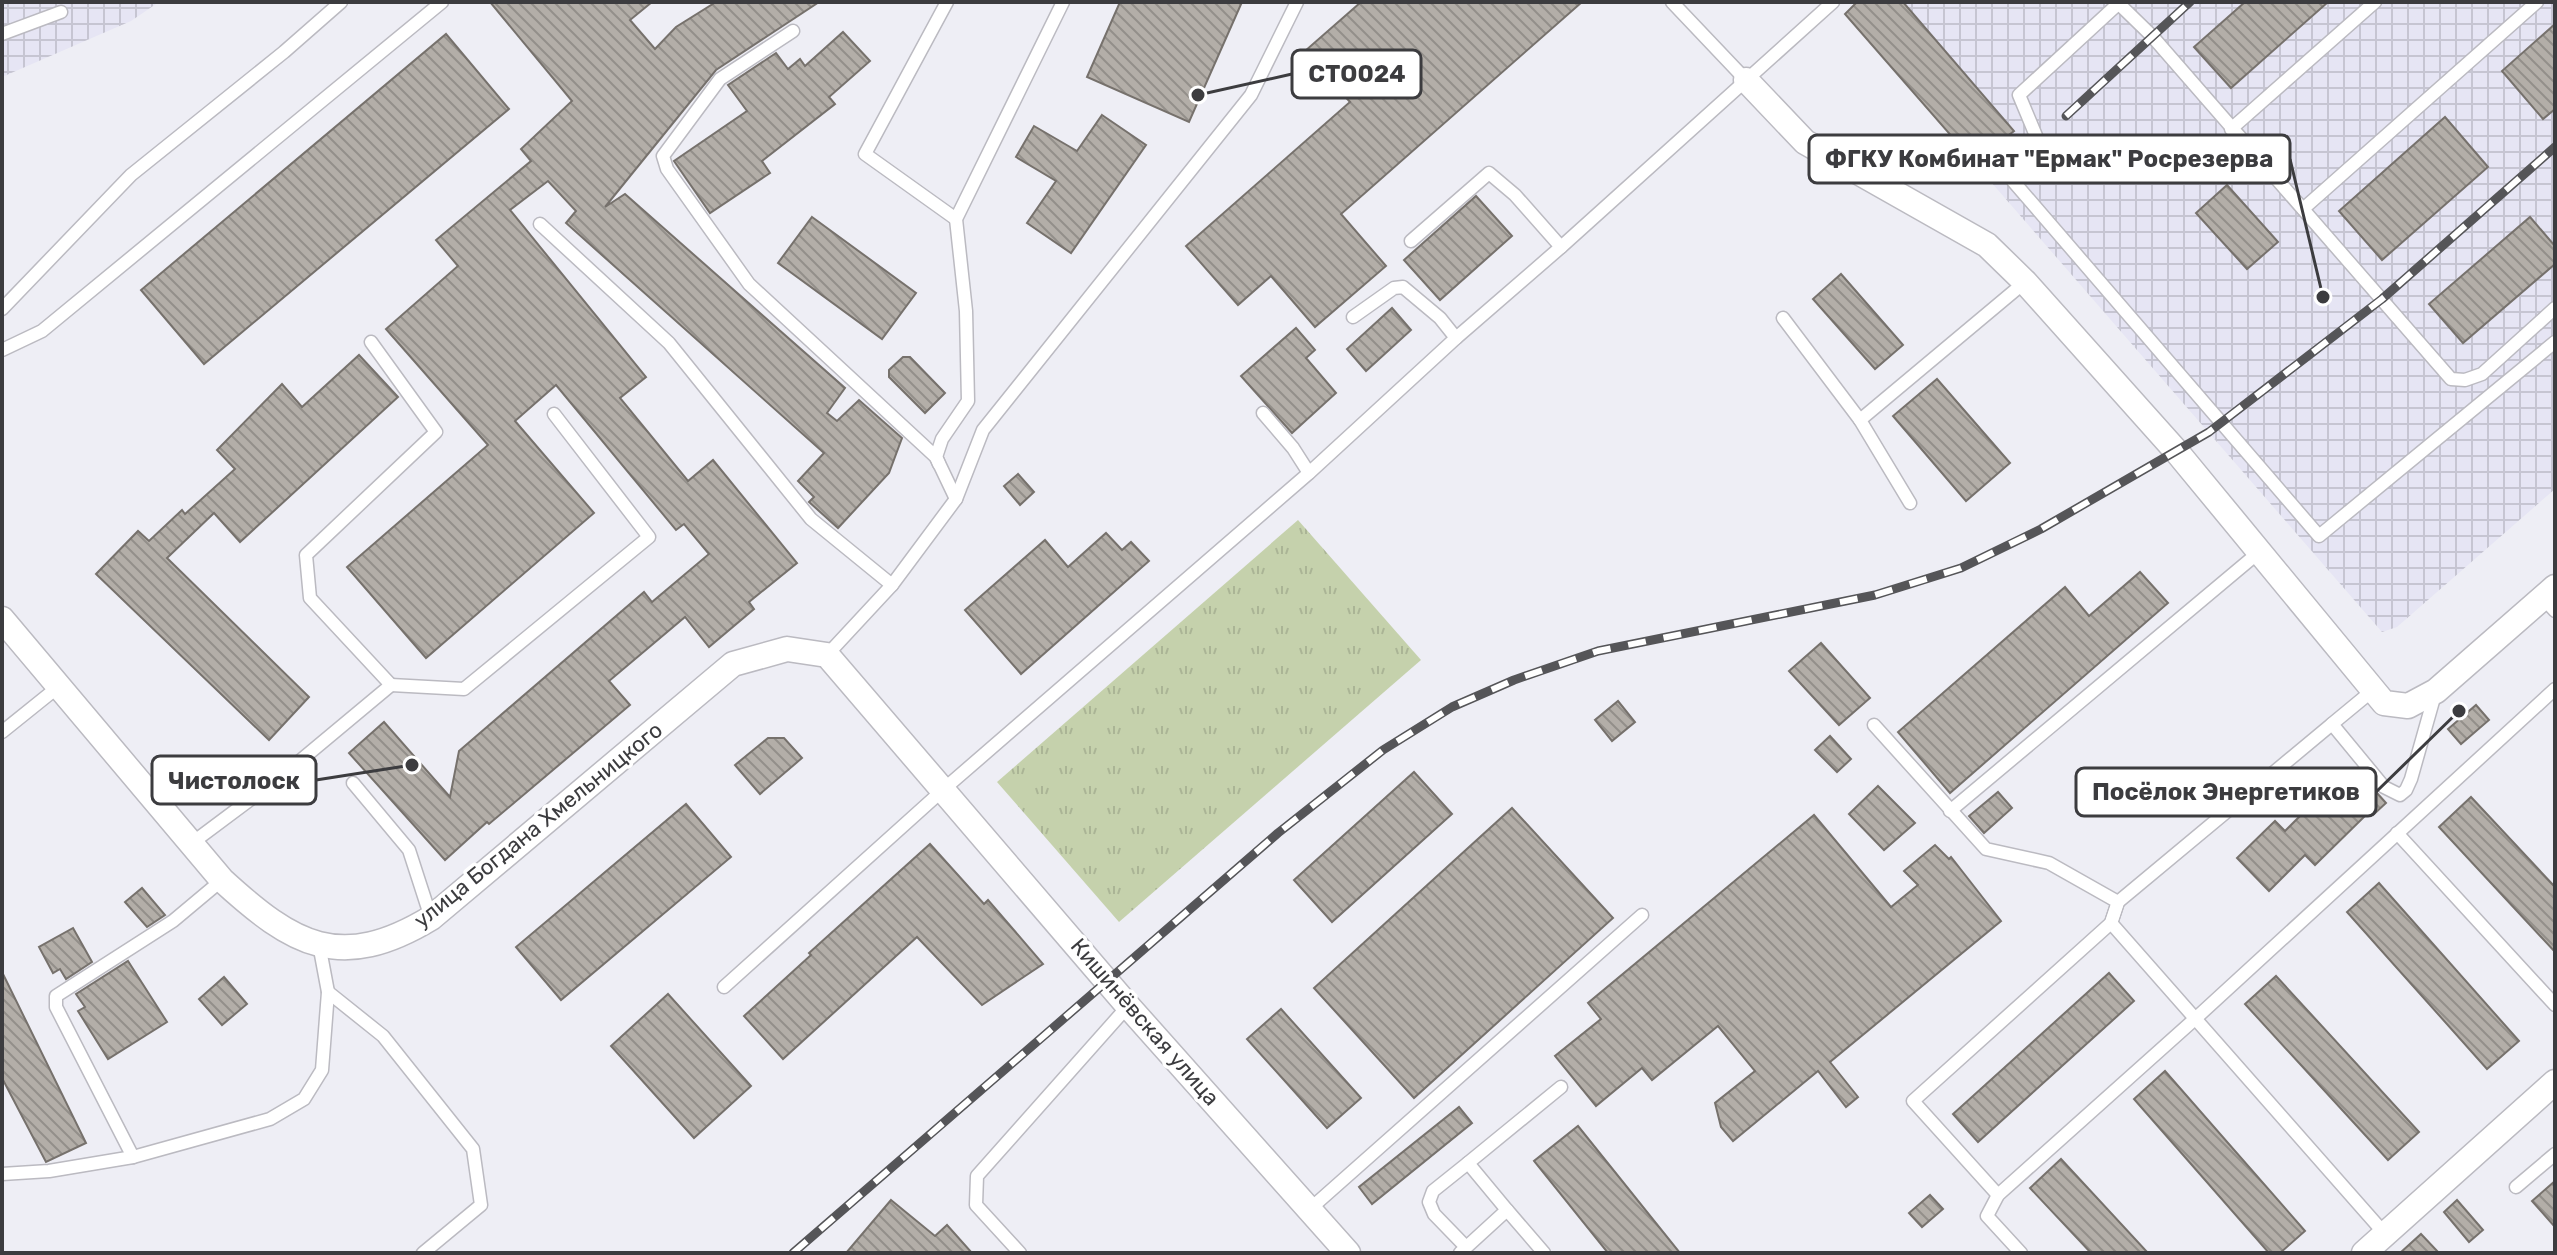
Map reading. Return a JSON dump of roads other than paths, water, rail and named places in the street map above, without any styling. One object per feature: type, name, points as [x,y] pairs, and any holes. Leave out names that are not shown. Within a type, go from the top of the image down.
[{"type":"street","points":[[1746,80],[1805,142],[1987,245],[2025,282],[2177,452],[2384,703],[2408,706],[2436,691],[2551,599]]},
{"type":"street","name":"улица Богдана Хмельницкого","points":[[2,619],[222,880],[283,931],[340,948],[366,947],[390,940],[431,918],[733,664],[787,649],[827,655]]},
{"type":"street","points":[[827,655],[944,789]]},
{"type":"street","name":"Кишинёвская улица","points":[[944,789],[1128,1006],[1348,1253]]},
{"type":"street","points":[[2364,1253],[2555,1082]]},
{"type":"lane","points":[[2,309],[131,175],[341,2]]},
{"type":"lane","points":[[2,350],[42,331],[442,2]]},
{"type":"lane","points":[[947,2],[865,154],[956,219]]},
{"type":"lane","points":[[936,457],[942,439],[968,401],[966,311],[956,219],[1063,2]]},
{"type":"lane","points":[[827,655],[892,585],[956,499],[983,430],[1251,95],[1297,2]]},
{"type":"lane","points":[[1672,2],[1746,80]]},
{"type":"lane","points":[[724,987],[944,789],[1309,473],[1833,2]]},
{"type":"lane","points":[[2231,129],[2375,2]]},
{"type":"lane","points":[[2303,209],[2537,2]]},
{"type":"lane","points":[[2052,174],[2019,95],[2118,3],[2152,36],[2451,379],[2465,380],[2482,374],[2555,308]]},
{"type":"lane","points":[[2,34],[61,12]]},
{"type":"lane","points":[[793,31],[720,79],[663,156],[667,169],[749,284],[936,457],[956,499]]},
{"type":"lane","points":[[1411,241],[1489,173],[1515,195],[1561,247]]},
{"type":"lane","points":[[2013,181],[2319,536],[2555,342]]},
{"type":"lane","points":[[540,224],[669,343],[811,519],[892,585]]},
{"type":"lane","points":[[1860,420],[2025,282]]},
{"type":"lane","points":[[1353,317],[1394,288],[1403,287],[1440,318],[1456,338]]},
{"type":"lane","points":[[1783,318],[1860,420],[1910,503]]},
{"type":"lane","points":[[371,342],[436,432],[306,555],[310,598],[391,685]]},
{"type":"lane","points":[[1263,413],[1293,448],[1309,473]]},
{"type":"lane","points":[[192,843],[283,775],[391,685],[464,689],[649,537],[554,414]]},
{"type":"lane","points":[[1950,811],[2258,553]]},
{"type":"lane","points":[[2,732],[58,687]]},
{"type":"lane","points":[[2021,1253],[1987,1216],[1998,1195],[2555,689]]},
{"type":"lane","points":[[1998,1195],[1913,1101],[2111,923],[2118,902],[2372,691]]},
{"type":"lane","points":[[2332,724],[2384,787],[2400,795],[2411,779],[2436,691]]},
{"type":"lane","points":[[1874,725],[1986,849],[2049,863],[2118,902]]},
{"type":"lane","points":[[353,783],[409,850],[431,918]]},
{"type":"lane","points":[[2397,833],[2555,1005]]},
{"type":"lane","points":[[133,1157],[56,1007],[56,996],[173,921],[222,880]]},
{"type":"lane","points":[[1310,1209],[1642,915]]},
{"type":"lane","points":[[2111,923],[2385,1234]]},
{"type":"lane","points":[[2,1174],[49,1171],[133,1157],[270,1119],[304,1099],[322,1070],[328,992],[319,944]]},
{"type":"lane","points":[[328,992],[383,1036],[473,1149],[481,1205],[423,1253]]},
{"type":"lane","points":[[1020,1253],[976,1205],[977,1176],[1128,1006]]},
{"type":"lane","points":[[1507,1210],[1463,1250],[1434,1214],[1429,1202],[1433,1191],[1561,1087]]},
{"type":"lane","points":[[2516,1187],[2555,1154]]},
{"type":"lane","points":[[1468,1163],[1544,1253]]},
{"type":"railway","points":[[2066,116],[2190,2]]},
{"type":"railway","points":[[793,1253],[1278,833],[1383,750],[1452,707],[1514,680],[1598,651],[1875,595],[1961,568],[2041,529],[2209,432],[2382,299],[2555,147]]},
{"type":"place","name":"СТО024","points":[[1198,95]]},
{"type":"place","name":"ФГКУ Комбинат \"Ермак\" Росрезерва","points":[[2323,297]]},
{"type":"place","name":"Посёлок Энергетиков","points":[[2459,711]]},
{"type":"place","name":"Чистолоск","points":[[412,765]]}]
